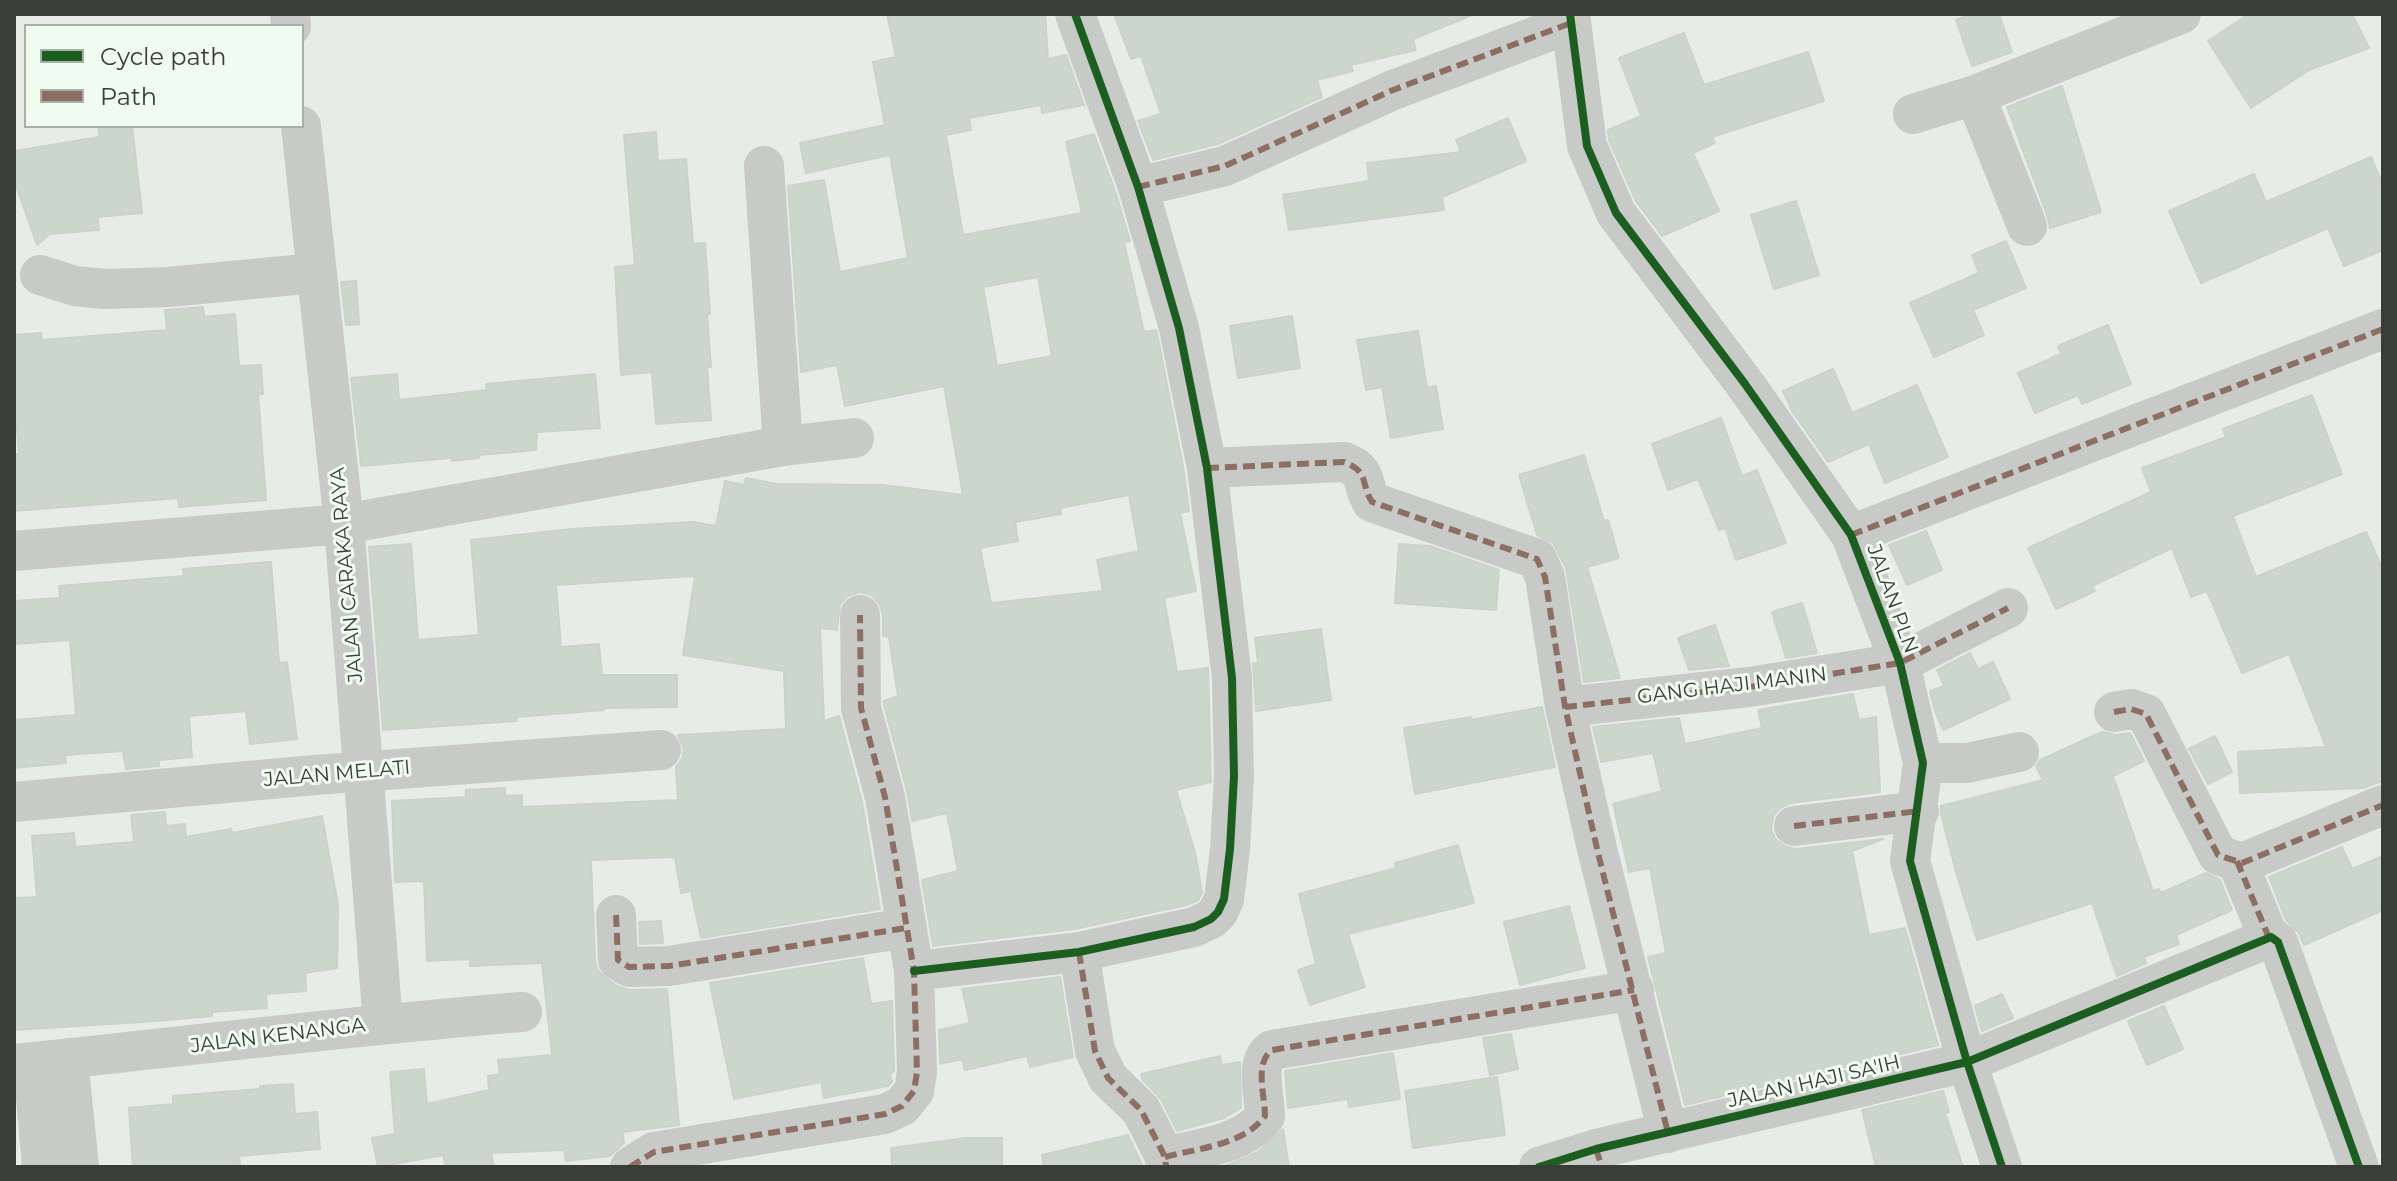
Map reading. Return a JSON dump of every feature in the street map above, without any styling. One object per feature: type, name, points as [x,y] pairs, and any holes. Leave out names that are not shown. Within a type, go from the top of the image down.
[{"type":"street","points":[[914,971],[1079,952],[1194,927],[1211,919],[1224,899],[1234,776],[1232,678],[1207,468],[1179,328],[1138,187],[1075,14]]},
{"type":"street","points":[[1913,114],[1975,95],[2181,14]]},
{"type":"street","points":[[1138,187],[1225,166],[1393,90],[1570,18]]},
{"type":"street","name":"JALAN PLN","points":[[1570,18],[1587,146],[1616,213],[1745,384],[1851,535],[1900,663],[1923,763],[1910,861],[1967,1062],[2002,1167]]},
{"type":"street","points":[[1975,95],[2027,226]]},
{"type":"street","name":"JALAN CARAKA RAYA","points":[[301,128],[344,524],[383,1024]]},
{"type":"street","points":[[764,166],[783,446]]},
{"type":"street","points":[[40,275],[75,286],[105,289],[169,287],[315,273]]},
{"type":"street","points":[[1851,535],[2383,329]]},
{"type":"street","points":[[14,551],[344,524],[783,446],[854,438]]},
{"type":"street","points":[[1207,468],[1344,462],[1355,466],[1364,475],[1366,492],[1372,502],[1537,559],[1545,577],[1565,707],[1598,853],[1668,1133]]},
{"type":"street","name":"GANG HAJI MANIN","points":[[1565,707],[1749,687],[1900,663],[2008,608]]},
{"type":"street","points":[[630,1167],[654,1152],[885,1114],[902,1106],[914,1091],[917,1072],[914,971],[885,797],[861,708],[860,615]]},
{"type":"street","points":[[2114,712],[2131,709],[2146,714],[2218,855],[2242,863],[2383,805]]},
{"type":"street","name":"JALAN MELATI","points":[[14,802],[661,750]]},
{"type":"street","points":[[1923,763],[1967,763],[2019,752]]},
{"type":"street","points":[[1794,826],[1919,811]]},
{"type":"street","points":[[2237,861],[2269,938],[2278,942],[2359,1167]]},
{"type":"street","points":[[616,915],[618,960],[629,967],[669,966],[906,928]]},
{"type":"street","name":"JALAN HAJI SA'IH","points":[[1539,1167],[1599,1158],[1668,1133],[1967,1062],[2269,938]]},
{"type":"street","points":[[1079,952],[1095,1051],[1108,1078],[1141,1110],[1166,1162],[1255,1130],[1265,1116],[1262,1068],[1266,1054],[1272,1050],[1634,990]]},
{"type":"street","name":"JALAN KENANGA","points":[[38,1061],[522,1012]]},
{"type":"street","points":[[38,1061],[42,1167]]},
{"type":"street","points":[[38,1061],[79,1167]]},
{"type":"building","points":[[887,14],[1045,14],[1048,59],[1066,55],[1084,105],[1042,113],[1041,105],[969,118],[971,130],[946,135],[963,235],[1082,213],[1066,142],[1094,134],[1116,194],[1130,241],[1124,242],[1144,332],[1156,330],[1157,333],[1189,511],[1180,513],[1196,591],[1164,598],[1177,672],[1208,668],[1211,782],[1176,790],[1195,852],[1202,893],[1198,900],[1187,905],[1075,929],[933,946],[922,880],[958,871],[947,813],[912,821],[884,705],[884,701],[898,696],[889,637],[883,636],[883,615],[879,603],[871,595],[861,592],[849,595],[840,604],[837,630],[820,628],[824,721],[839,716],[862,802],[880,909],[701,938],[691,891],[681,893],[675,857],[591,860],[598,971],[617,986],[629,990],[667,989],[679,1125],[623,1132],[624,1143],[610,1156],[566,1161],[564,1150],[491,1153],[494,1167],[446,1167],[443,1155],[378,1167],[372,1138],[395,1134],[390,1072],[424,1069],[427,1104],[489,1090],[488,1076],[500,1074],[498,1060],[552,1055],[542,963],[470,966],[470,959],[427,961],[424,881],[395,882],[392,801],[466,797],[466,790],[505,788],[505,796],[522,795],[522,807],[678,800],[676,767],[684,749],[678,735],[786,729],[784,671],[683,655],[695,576],[556,585],[561,647],[599,644],[602,675],[677,675],[677,707],[604,708],[516,717],[517,721],[383,730],[369,547],[411,544],[418,640],[479,635],[471,540],[572,529],[693,522],[716,526],[725,481],[744,485],[746,478],[776,484],[883,485],[963,495],[944,386],[845,406],[837,365],[801,372],[788,186],[824,180],[840,272],[908,258],[890,155],[806,173],[800,143],[885,125],[873,62],[896,57]],"holes":[[[1038,277],[1052,356],[997,366],[983,287]],[[1129,495],[1139,551],[1097,560],[1103,591],[991,603],[980,548],[1018,541],[1015,522],[1061,514],[1060,508]]]},
{"type":"building","points":[[1114,14],[1472,15],[1413,39],[1416,50],[1351,65],[1353,71],[1317,80],[1322,97],[1218,144],[1153,160],[1138,121],[1161,114],[1141,56],[1131,59]]},
{"type":"building","points":[[1972,14],[1999,14],[2012,52],[1972,66],[1956,20]]},
{"type":"building","points":[[2249,14],[2352,14],[2369,48],[2309,70],[2251,108],[2208,41]]},
{"type":"building","points":[[1684,33],[1704,85],[1808,52],[1824,101],[1712,137],[1715,143],[1693,153],[1719,211],[1662,236],[1636,201],[1609,140],[1608,130],[1641,116],[1619,58]]},
{"type":"building","points":[[2062,86],[2101,212],[2050,228],[2007,107]]},
{"type":"building","points":[[1508,118],[1526,161],[1442,197],[1444,210],[1289,230],[1283,195],[1369,181],[1367,163],[1461,152],[1456,140]]},
{"type":"building","points":[[98,128],[132,128],[142,213],[98,217],[99,230],[50,234],[37,245],[14,180],[14,151],[100,137]]},
{"type":"building","points":[[656,132],[658,161],[686,159],[693,244],[705,243],[710,314],[707,314],[711,367],[707,367],[711,420],[656,424],[652,372],[621,375],[615,267],[635,265],[624,135]]},
{"type":"building","points":[[2371,157],[2383,185],[2383,250],[2344,266],[2328,228],[2201,283],[2169,211],[2254,174],[2266,202]]},
{"type":"building","points":[[1796,201],[1819,275],[1774,289],[1751,215]]},
{"type":"building","points":[[2006,241],[2026,288],[1973,310],[1984,335],[1934,357],[1910,303],[1979,273],[1972,255]]},
{"type":"building","points":[[356,281],[359,324],[346,325],[341,282]]},
{"type":"building","points":[[203,307],[204,317],[235,314],[239,366],[261,365],[263,394],[258,394],[266,500],[179,507],[178,498],[14,511],[14,454],[19,454],[14,394],[14,335],[41,333],[42,340],[167,330],[165,310]]},
{"type":"building","points":[[1292,316],[1300,368],[1238,378],[1230,326]]},
{"type":"building","points":[[2108,325],[2131,384],[2082,404],[2078,395],[2035,413],[2018,373],[2061,354],[2058,346]]},
{"type":"building","points":[[1418,331],[1427,388],[1436,386],[1443,429],[1391,438],[1382,387],[1366,390],[1357,340]]},
{"type":"building","points":[[1833,369],[1852,413],[1917,385],[1948,457],[1885,483],[1869,444],[1828,462],[1792,411],[1783,391]]},
{"type":"building","points":[[397,374],[399,400],[487,390],[486,384],[595,374],[600,428],[537,432],[536,450],[479,455],[479,458],[452,461],[451,458],[361,466],[351,378]]},
{"type":"building","points":[[2312,395],[2342,474],[2233,516],[2256,577],[2366,532],[2383,570],[2383,780],[2364,788],[2240,793],[2238,752],[2326,747],[2289,654],[2242,673],[2207,591],[2191,597],[2172,548],[2092,586],[2095,591],[2056,609],[2028,548],[2151,492],[2142,468],[2226,437],[2223,429]]},
{"type":"building","points":[[1721,418],[1742,476],[1757,470],[1786,543],[1736,560],[1725,528],[1719,530],[1698,479],[1668,490],[1652,444]]},
{"type":"building","points":[[1584,455],[1619,558],[1587,567],[1620,678],[1584,682],[1566,568],[1553,543],[1537,535],[1519,475]]},
{"type":"building","points":[[1926,531],[1942,570],[1907,585],[1889,545]]},
{"type":"building","points":[[1399,544],[1430,546],[1499,570],[1496,610],[1395,603]]},
{"type":"building","points":[[271,562],[279,663],[287,662],[297,739],[250,744],[246,711],[189,716],[192,757],[159,760],[159,766],[126,769],[123,751],[65,755],[66,763],[14,768],[14,720],[76,715],[70,640],[14,644],[14,601],[60,598],[59,586],[184,576],[183,569]]},
{"type":"building","points":[[1802,603],[1817,653],[1786,658],[1772,612]]},
{"type":"building","points":[[1715,625],[1729,666],[1689,670],[1678,638]]},
{"type":"building","points":[[1321,629],[1331,700],[1256,711],[1253,663],[1258,663],[1255,638]]},
{"type":"building","points":[[1970,653],[1978,669],[1993,662],[2010,699],[1943,730],[1930,691],[1944,686],[1937,670]]},
{"type":"building","points":[[1853,694],[1859,720],[1876,717],[1880,792],[1790,803],[1773,816],[1771,830],[1776,840],[1796,849],[1883,839],[1852,851],[1869,935],[1905,928],[1938,1045],[1685,1105],[1648,957],[1666,953],[1650,868],[1629,872],[1613,804],[1662,791],[1653,753],[1601,762],[1593,727],[1679,718],[1685,744],[1762,728],[1758,710]]},
{"type":"building","points":[[1542,707],[1555,767],[1415,794],[1404,728]]},
{"type":"building","points":[[2102,732],[2117,735],[2130,733],[2144,761],[2113,776],[2153,891],[2159,889],[2161,893],[2206,873],[2220,880],[2232,910],[2176,935],[2179,944],[2144,957],[2146,963],[2117,976],[2092,903],[1977,940],[1941,814],[1941,806],[2043,780],[2036,766],[2040,760]]},
{"type":"building","points":[[2215,736],[2232,772],[2208,784],[2189,749]]},
{"type":"building","points":[[165,812],[166,826],[185,824],[186,837],[231,829],[232,833],[322,816],[338,905],[337,968],[305,973],[306,991],[266,994],[267,1008],[143,1022],[14,1030],[14,898],[37,897],[32,836],[74,833],[75,847],[134,842],[131,815]]},
{"type":"building","points":[[1458,845],[1474,903],[1348,934],[1365,987],[1310,1005],[1298,970],[1316,964],[1299,894],[1396,868],[1395,863]]},
{"type":"building","points":[[2342,847],[2352,869],[2383,856],[2383,910],[2304,945],[2299,933],[2286,920],[2269,877]]},
{"type":"building","points":[[1569,906],[1585,968],[1520,985],[1504,922]]},
{"type":"building","points":[[661,921],[663,943],[640,944],[639,922]]},
{"type":"building","points":[[863,958],[871,1004],[892,1001],[892,1082],[888,1086],[824,1098],[821,1082],[734,1099],[710,983]]},
{"type":"building","points":[[1060,977],[1073,1057],[1030,1067],[1027,1056],[965,1070],[962,1059],[940,1064],[939,1030],[970,1023],[962,989]]},
{"type":"building","points":[[2002,994],[2013,1018],[1982,1031],[1975,1006]]},
{"type":"building","points":[[2164,1006],[2183,1049],[2147,1065],[2128,1021]]},
{"type":"building","points":[[1511,1034],[1518,1069],[1490,1075],[1483,1038]]},
{"type":"building","points":[[1393,1053],[1400,1099],[1349,1107],[1348,1099],[1288,1108],[1285,1071]]},
{"type":"building","points":[[1220,1056],[1222,1065],[1240,1062],[1241,1108],[1224,1118],[1177,1131],[1161,1099],[1141,1074]]},
{"type":"building","points":[[1497,1077],[1505,1135],[1413,1148],[1405,1091]]},
{"type":"building","points":[[293,1084],[295,1114],[317,1112],[320,1149],[239,1156],[240,1167],[133,1167],[129,1108],[173,1104],[173,1096]]},
{"type":"building","points":[[1943,1091],[1949,1112],[1945,1113],[1963,1167],[1876,1167],[1862,1110]]},
{"type":"building","points":[[1283,1129],[1289,1167],[1223,1167],[1258,1152]]},
{"type":"building","points":[[1128,1135],[1143,1167],[1044,1167],[1042,1155]]},
{"type":"building","points":[[966,1138],[1002,1138],[1002,1167],[892,1167],[891,1148]]},
{"type":"marked path","points":[[1138,187],[1225,166],[1393,90],[1571,23]]},
{"type":"marked path","points":[[1851,535],[2383,329]]},
{"type":"marked path","points":[[1207,468],[1344,462],[1361,474],[1372,502],[1537,559],[1545,577],[1565,707],[1598,853],[1668,1133]]},
{"type":"marked path","points":[[1565,707],[1749,687],[1900,663],[2008,608]]},
{"type":"marked path","points":[[630,1167],[654,1152],[885,1114],[902,1106],[914,1091],[917,1072],[914,971],[885,797],[861,708],[860,615]]},
{"type":"marked path","points":[[2114,712],[2131,709],[2146,714],[2218,855],[2242,863],[2383,805]]},
{"type":"marked path","points":[[1794,826],[1919,811]]},
{"type":"marked path","points":[[2237,861],[2269,938]]},
{"type":"marked path","points":[[616,915],[618,960],[629,967],[669,966],[906,928]]},
{"type":"marked path","points":[[1079,952],[1095,1051],[1108,1078],[1141,1110],[1165,1157],[1166,1167]]},
{"type":"marked path","points":[[1165,1157],[1220,1144],[1256,1126],[1265,1116],[1262,1071],[1263,1063],[1272,1050],[1634,990]]},
{"type":"marked path","points":[[1596,1149],[1602,1167]]},
{"type":"cycle path","points":[[914,971],[1079,952],[1194,927],[1211,919],[1224,899],[1234,776],[1232,678],[1207,468],[1179,328],[1138,187],[1075,14]]},
{"type":"cycle path","points":[[1570,14],[1587,146],[1616,213],[1745,384],[1851,535],[1900,663],[1923,763],[1910,861],[1967,1062],[2002,1167]]},
{"type":"cycle path","points":[[1539,1167],[1596,1149],[1967,1062],[2271,937],[2278,942],[2359,1167]]}]
